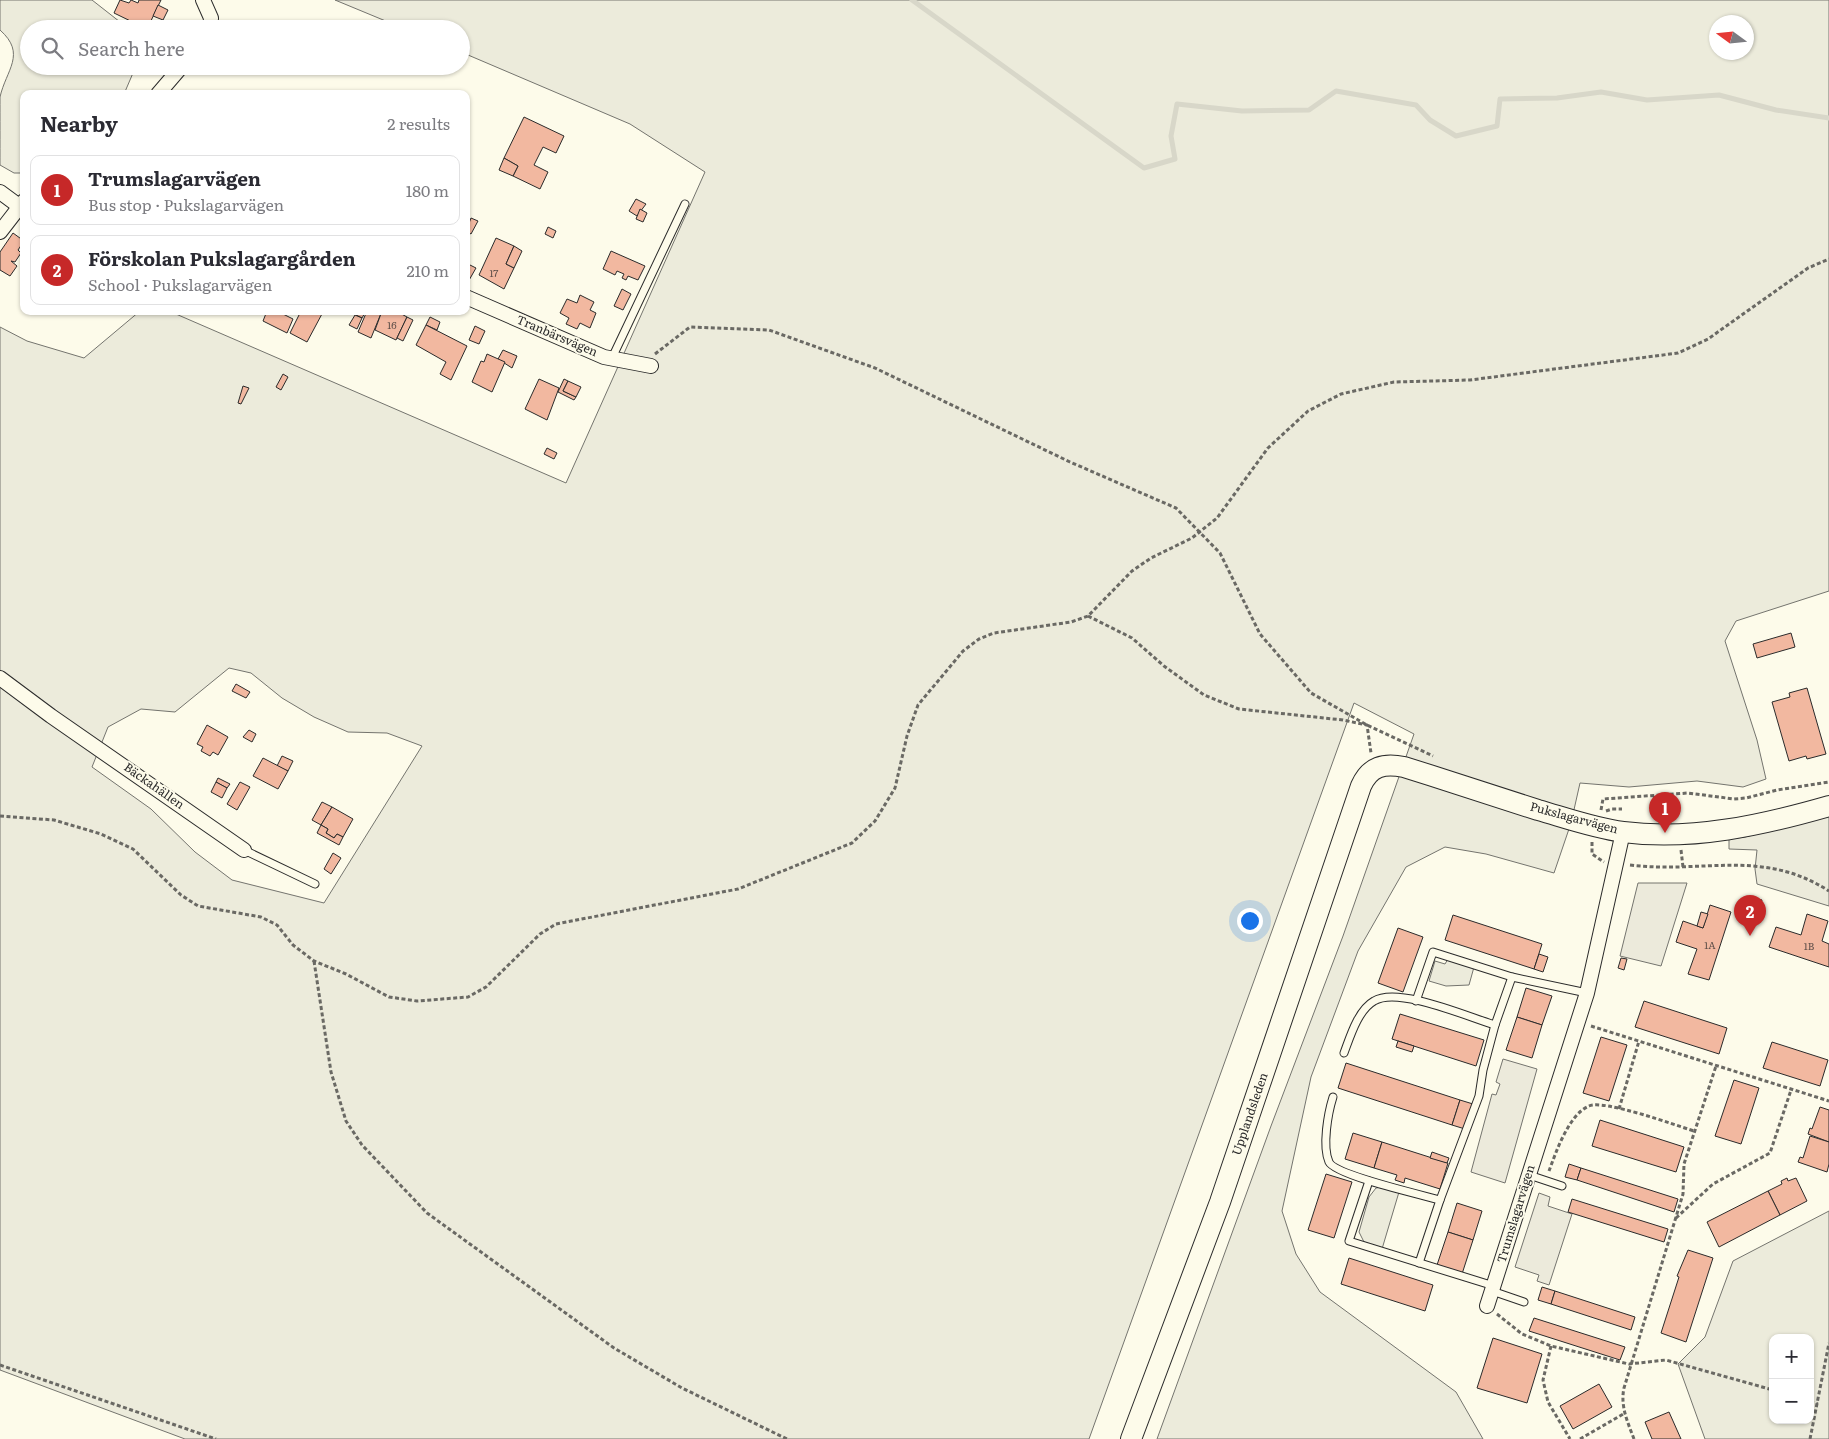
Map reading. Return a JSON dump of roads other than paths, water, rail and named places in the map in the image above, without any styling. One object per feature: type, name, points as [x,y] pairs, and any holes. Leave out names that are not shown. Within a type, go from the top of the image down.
[{"type":"street","points":[[203,0],[211,20]]},
{"type":"street","points":[[161,90],[174,75]]},
{"type":"street","points":[[0,192],[20,203]]},
{"type":"street","points":[[0,232],[20,205]]},
{"type":"street","name":"Tranbärsvägen","points":[[470,299],[612,358],[651,366]]},
{"type":"street","name":"Bäckahällen","points":[[0,678],[51,716],[244,850]]},
{"type":"street","name":"Pukslagarvägen","points":[[1373,769],[1382,765],[1399,766],[1547,812],[1623,832],[1665,833],[1729,830],[1770,823],[1829,806]]},
{"type":"street","name":"Upplandsleden","points":[[1131,1439],[1223,1193],[1361,786],[1365,776],[1373,769]]},
{"type":"street","name":"Trumslagarvägen","points":[[1487,1306],[1587,993],[1623,832]]},
{"type":"lane","points":[[612,358],[685,204]]},
{"type":"lane","name":"Bäckahällen","points":[[244,850],[315,884]]},
{"type":"lane","points":[[1416,1001],[1433,952],[1512,977],[1587,993]]},
{"type":"lane","points":[[1419,1264],[1440,1200],[1479,1096],[1483,1070],[1495,1025],[1512,977]]},
{"type":"lane","points":[[1344,1053],[1352,1030],[1373,1001],[1394,996],[1495,1025]]},
{"type":"lane","points":[[1333,1097],[1327,1132],[1329,1163],[1334,1168],[1369,1181],[1440,1200]]},
{"type":"lane","points":[[1529,1175],[1562,1186]]},
{"type":"lane","points":[[1369,1181],[1349,1241],[1493,1289],[1524,1302]]},
{"type":"waterway","points":[[912,0],[1144,168],[1175,159],[1171,136],[1177,104],[1242,111],[1309,110],[1336,91],[1416,105],[1430,120],[1456,136],[1497,126],[1500,99],[1557,98],[1601,92],[1647,100],[1719,95],[1776,110],[1829,118]]},
{"type":"place","name":"Trumslagarvägen","points":[[1665,833]]},
{"type":"place","name":"Förskolan Pukslagargården","points":[[1750,936]]}]
